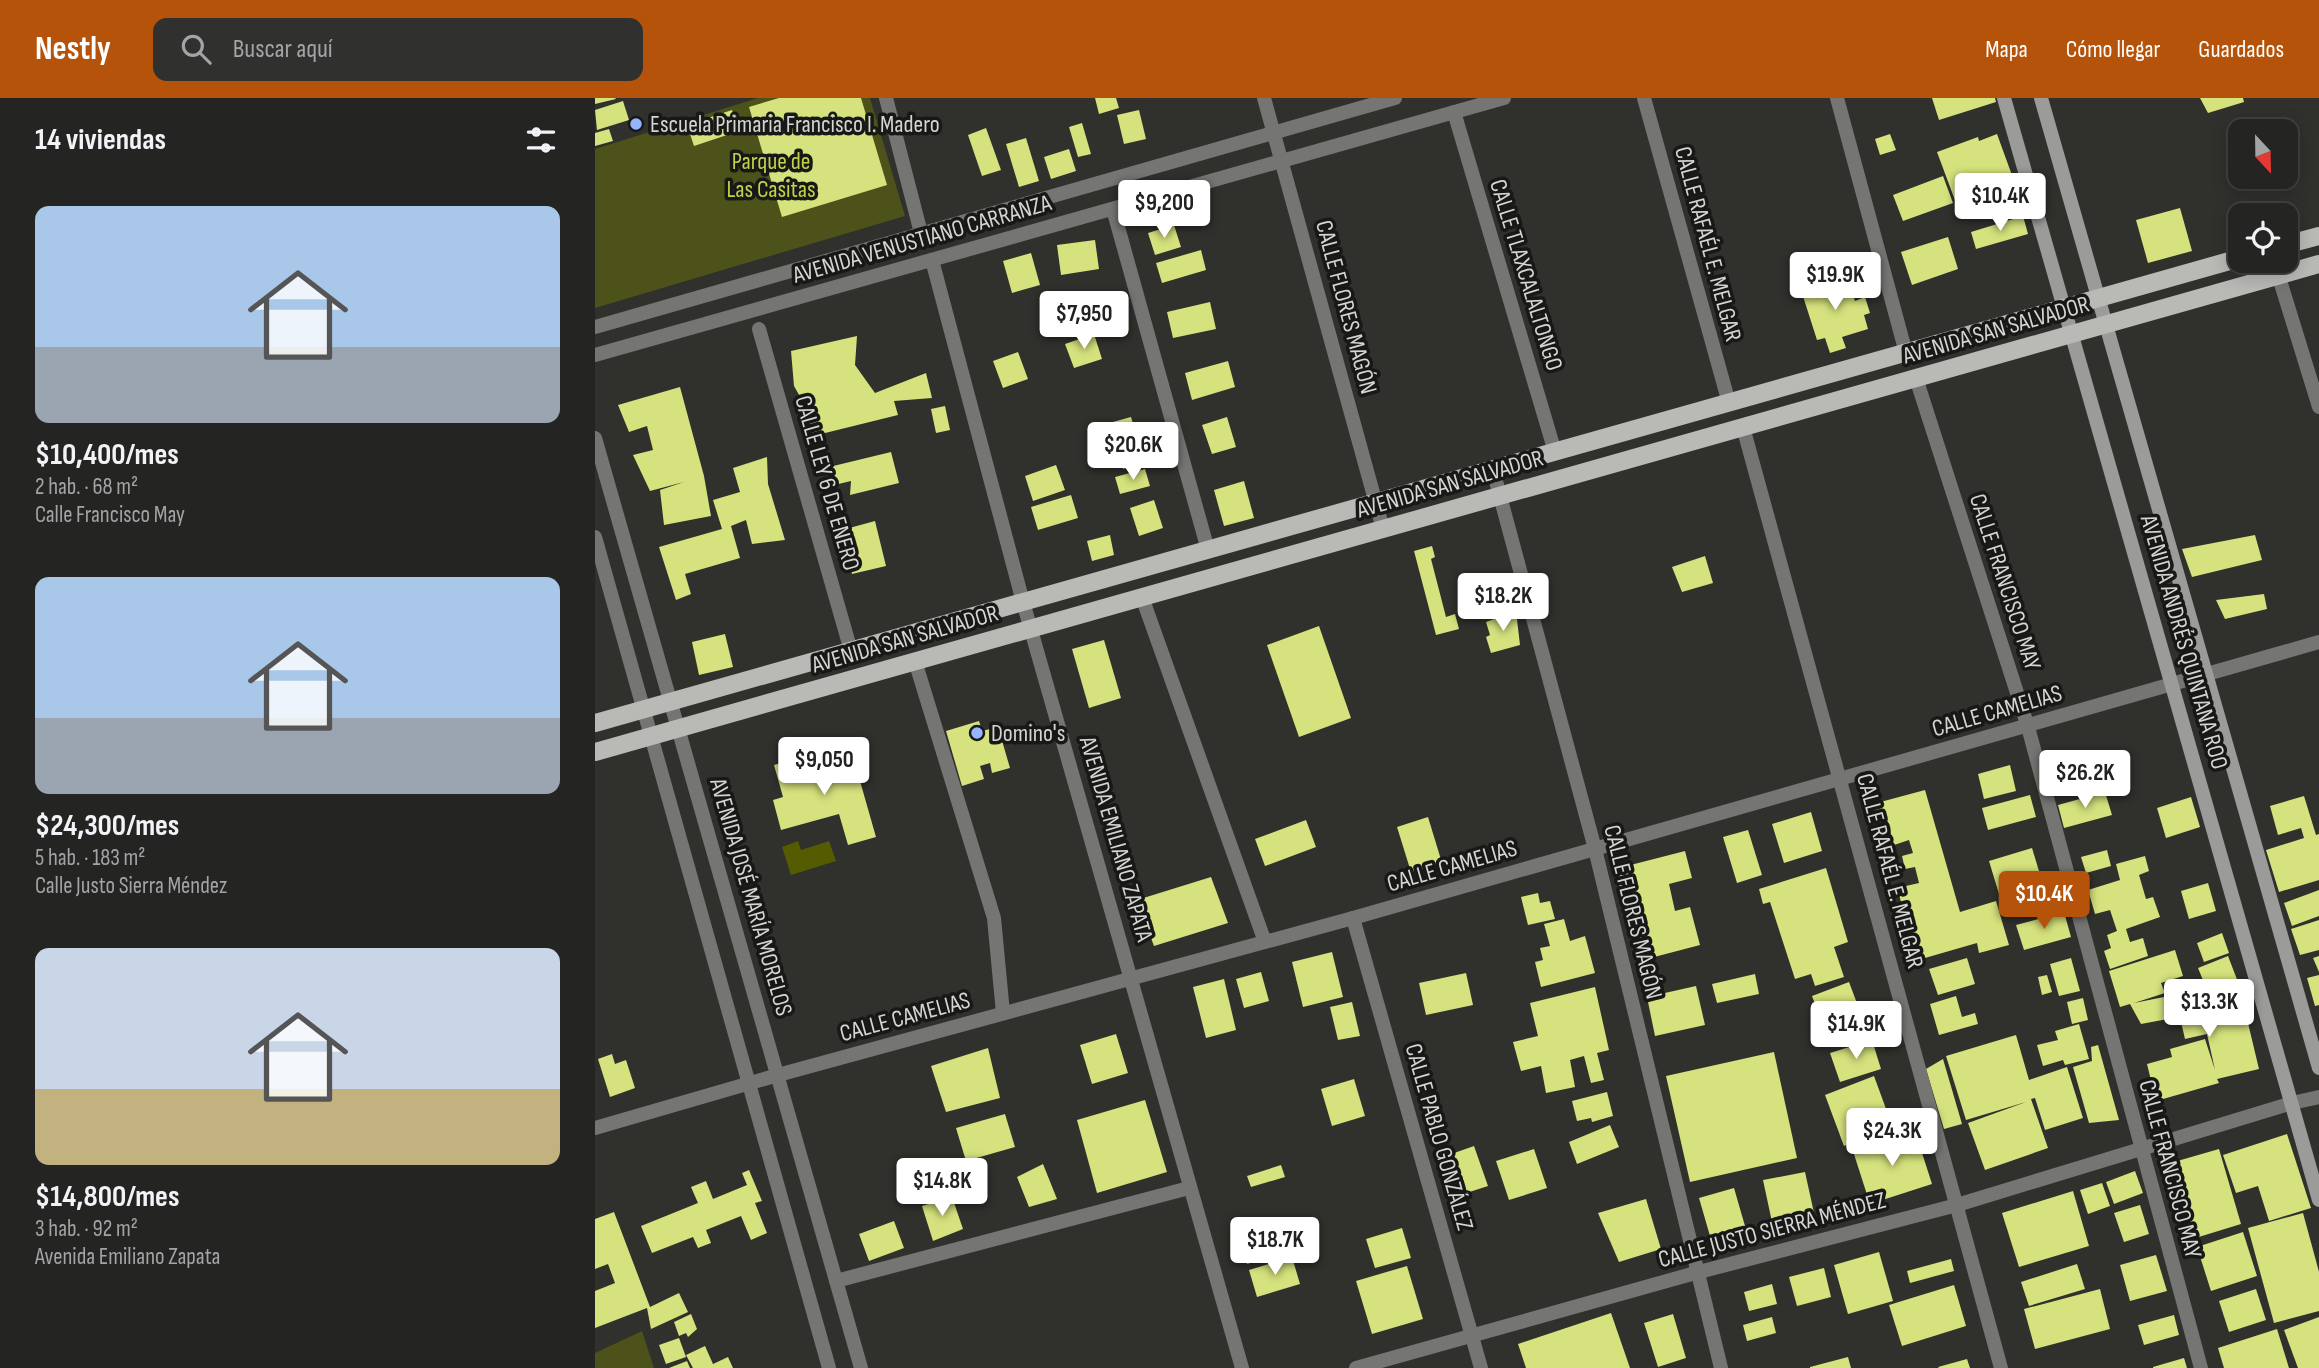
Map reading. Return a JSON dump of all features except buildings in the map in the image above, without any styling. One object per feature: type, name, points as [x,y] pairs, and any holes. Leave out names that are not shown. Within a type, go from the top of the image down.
[{"type":"main road","name":"AVENIDA ANDRÉS QUINTANA ROO","points":[[2004,98],[2319,1199]]},
{"type":"main road","name":"AVENIDA ANDRÉS QUINTANA ROO","points":[[2041,98],[2319,1068]]},
{"type":"main road","points":[[2298,242],[2319,236]]},
{"type":"main road","name":"AVENIDA SAN SALVADOR","points":[[595,723],[2228,261]]},
{"type":"main road","name":"AVENIDA SAN SALVADOR","points":[[2298,266],[2319,264]]},
{"type":"main road","name":"AVENIDA SAN SALVADOR","points":[[595,752],[2072,334],[2262,273]]},
{"type":"street","points":[[886,98],[921,233]]},
{"type":"street","name":"CALLE FLORES MAGÓN","points":[[1264,98],[1383,529]]},
{"type":"street","name":"AVENIDA VENUSTIANO CARRANZA","points":[[595,327],[1395,98]]},
{"type":"street","name":"AVENIDA VENUSTIANO CARRANZA","points":[[595,355],[1504,98]]},
{"type":"street","name":"CALLE RAFAÉL E. MELGAR","points":[[1644,98],[1728,403]]},
{"type":"street","points":[[1837,98],[1906,353]]},
{"type":"street","name":"CALLE TLAXCALALTONGO","points":[[1454,112],[1555,452]]},
{"type":"street","points":[[1113,209],[1207,550]]},
{"type":"street","name":"AVENIDA EMILIANO ZAPATA","points":[[932,260],[1023,602],[1242,1368]]},
{"type":"street","points":[[2279,273],[2319,407]]},
{"type":"street","name":"CALLE LEY 6 DE ENERO","points":[[759,329],[851,650]]},
{"type":"street","name":"CALLE FRANCISCO MAY","points":[[1916,378],[2028,727],[2201,1368]]},
{"type":"street","name":"CALLE RAFAÉL E. MELGAR","points":[[1744,427],[2001,1368]]},
{"type":"street","name":"AVENIDA JOSÉ MARÍA MORELOS","points":[[595,438],[861,1368]]},
{"type":"street","name":"CALLE FLORES MAGÓN","points":[[1493,470],[1595,849],[1721,1368]]},
{"type":"street","name":"AVENIDA JOSÉ MARÍA MORELOS","points":[[595,537],[829,1368]]},
{"type":"street","points":[[1142,597],[1265,942]]},
{"type":"street","name":"CALLE CAMELIAS","points":[[595,1128],[778,1075],[1353,918],[2319,642]]},
{"type":"street","points":[[915,661],[994,918],[1003,1013]]},
{"type":"street","name":"CALLE PABLO GONZÁLEZ","points":[[1353,918],[1481,1368]]},
{"type":"street","name":"CALLE JUSTO SIERRA MÉNDEZ","points":[[1356,1368],[1699,1272],[1957,1205],[2140,1148],[2319,1097]]},
{"type":"street","points":[[836,1281],[1189,1188]]},
{"type":"green space","name":"Parque de Las Casitas","points":[[758,98],[870,98],[905,216],[595,308],[595,149]]},
{"type":"green space","points":[[642,1331],[654,1368],[595,1368],[595,1353]]},
{"type":"shaded area","points":[[798,841],[801,850],[829,841],[836,861],[791,875],[782,847]]},
{"type":"place","name":"Escuela Primaria Francisco I. Madero","points":[[636,124]]},
{"type":"place","name":"Domino's","points":[[977,733]]}]
